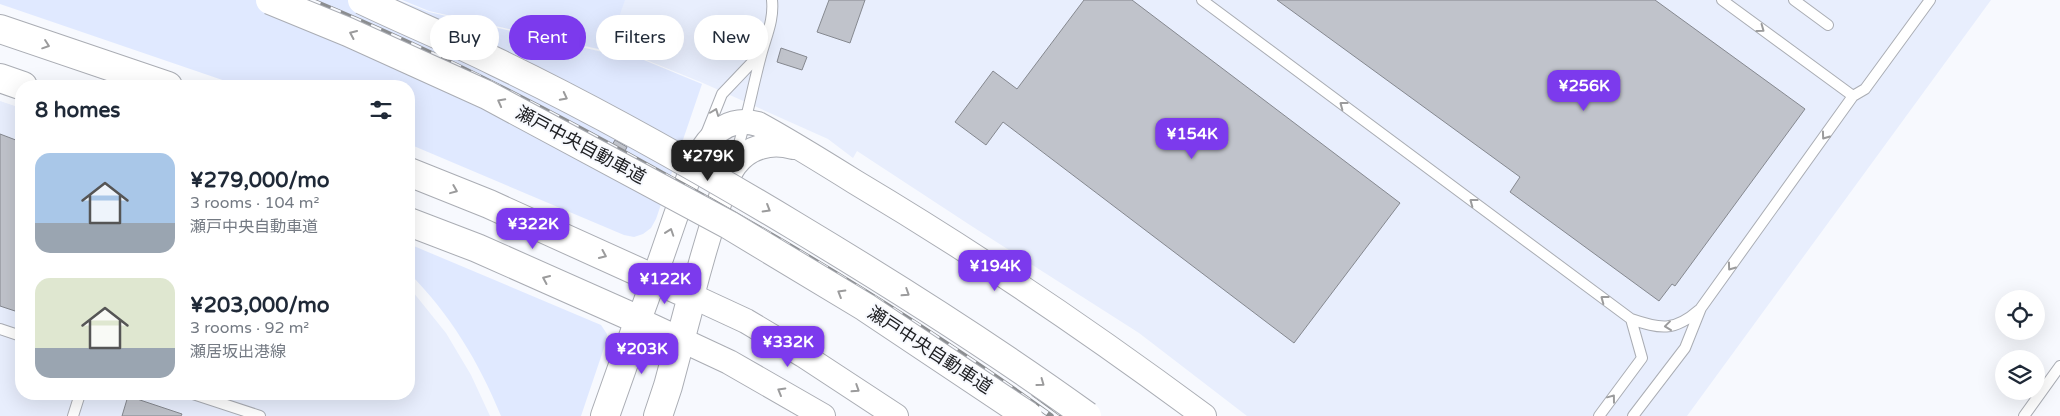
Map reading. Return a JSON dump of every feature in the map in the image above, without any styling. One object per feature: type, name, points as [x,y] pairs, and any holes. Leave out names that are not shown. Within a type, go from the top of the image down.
[{"type":"main road","name":"瀬戸中央自動車道","points":[[270,0],[348,32],[487,95],[712,216],[865,307],[1028,416]]},
{"type":"main road","name":"瀬戸中央自動車道","points":[[362,0],[496,62],[628,130],[736,190],[884,279],[1012,362],[1088,416]]},
{"type":"main road","points":[[0,29],[150,80]]},
{"type":"main road","points":[[0,78],[15,83]]},
{"type":"main road","points":[[415,174],[489,204],[692,296],[658,416]]},
{"type":"main road","points":[[415,224],[477,248],[639,320],[605,416]]},
{"type":"street","points":[[823,416],[738,367],[639,320],[691,173],[712,136],[722,128],[735,122],[747,121],[758,124],[921,221],[1019,284],[1127,359],[1204,416]]},
{"type":"street","points":[[800,148],[783,144],[758,147],[746,154],[736,164],[728,177],[705,245],[692,296],[746,321],[803,355],[896,416]]},
{"type":"lane","points":[[768,36],[773,11],[772,0]]},
{"type":"lane","points":[[1202,0],[1631,319],[1661,328],[1675,326],[1688,320],[1702,308]]},
{"type":"lane","points":[[1722,0],[1854,96]]},
{"type":"lane","points":[[1794,0],[1828,25]]},
{"type":"lane","points":[[1633,416],[1685,348],[1702,308],[1854,96],[1865,89],[1930,0]]},
{"type":"lane","points":[[691,173],[722,94],[754,60]]},
{"type":"lane","points":[[728,177],[747,121],[760,60]]},
{"type":"lane","points":[[1599,416],[1642,358],[1631,319]]},
{"type":"lane","points":[[0,329],[15,334]]},
{"type":"lane","points":[[2024,416],[2060,366]]},
{"type":"lane","points":[[73,416],[78,400]]},
{"type":"lane","points":[[211,400],[260,416]]},
{"type":"shaded area","points":[[0,0],[398,0],[442,15],[430,15],[430,60],[499,60],[499,28],[509,30],[509,60],[586,60],[586,48],[596,50],[596,60],[644,60],[702,84],[656,219],[651,228],[643,234],[634,237],[624,235],[415,147],[415,80],[222,80],[0,4]]},
{"type":"shaded area","points":[[402,0],[625,0],[620,15],[596,15],[596,49],[586,46],[586,15],[509,15],[509,29],[499,27],[499,15],[447,15],[429,11]]},
{"type":"shaded area","points":[[491,0],[1991,0],[1687,416],[1247,416],[1139,333],[857,151],[853,158],[828,139],[646,60],[684,60],[684,15],[596,15],[596,39],[586,35],[586,15],[531,15]]},
{"type":"shaded area","points":[[0,101],[15,106],[15,400],[415,400],[415,294],[446,333],[471,375],[490,416],[0,416]]},
{"type":"shaded area","points":[[415,247],[601,325],[607,334],[606,342],[581,416],[501,416],[473,358],[438,305],[415,279]]},
{"type":"building","points":[[829,0],[865,0],[850,43],[817,32]]},
{"type":"building","points":[[1084,0],[1132,0],[1400,203],[1294,343],[1003,122],[986,145],[955,122],[993,71],[1017,89]]},
{"type":"building","points":[[1277,0],[1655,0],[1805,109],[1675,286],[1672,284],[1659,301],[1510,192],[1520,177]]},
{"type":"building","points":[[781,48],[807,57],[802,70],[777,62]]},
{"type":"building","points":[[0,134],[15,140],[15,311],[0,306]]},
{"type":"building","points":[[615,140],[627,147],[625,151],[612,145]]},
{"type":"building","points":[[127,400],[140,400],[182,414],[181,416],[122,416]]},
{"type":"railway","points":[[310,0],[354,18],[484,79],[704,196],[805,255],[905,317],[1051,416]]},
{"type":"railway","points":[[1034,394],[1064,416]]}]
